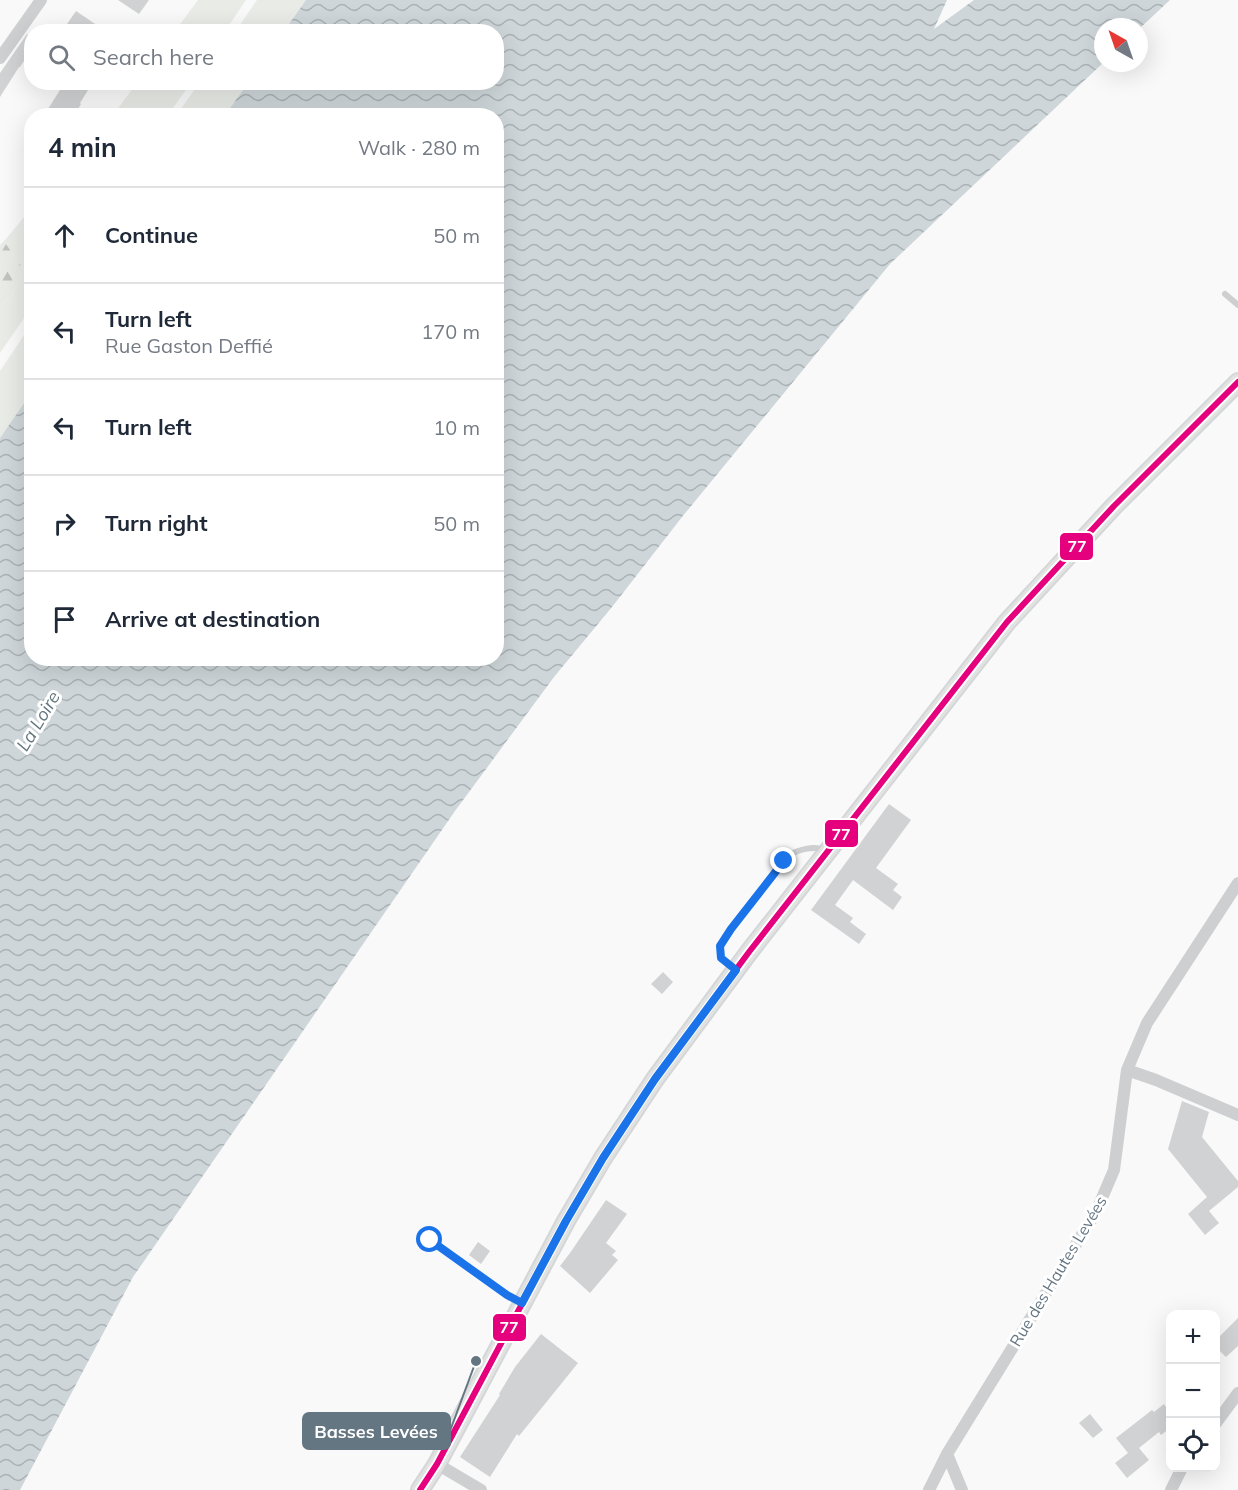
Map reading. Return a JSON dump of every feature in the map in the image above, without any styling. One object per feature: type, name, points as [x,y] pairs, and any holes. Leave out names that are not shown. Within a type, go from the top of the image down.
[{"type":"main road","points":[[420,1490],[437,1464],[566,1221],[603,1158],[655,1079],[736,970],[1007,622],[1114,506],[1238,382]]},
{"type":"street","points":[[0,58],[41,0]]},
{"type":"street","name":"Rue des Hautes Levées","points":[[929,1490],[947,1454],[1096,1212],[1114,1170],[1127,1070],[1147,1023],[1238,883]]},
{"type":"street","points":[[1127,1070],[1238,1115]]},
{"type":"street","points":[[1219,1418],[1238,1393]]},
{"type":"street","points":[[947,1454],[962,1490]]},
{"type":"street","points":[[437,1464],[481,1490]]},
{"type":"street","points":[[1172,1490],[1180,1472]]},
{"type":"lane","points":[[1224,294],[1238,305]]},
{"type":"lane","points":[[736,970],[721,958],[720,946],[731,929],[788,856],[796,851],[820,847],[827,852]]},
{"type":"lane","points":[[430,1240],[507,1295],[522,1303]]},
{"type":"green space","points":[[198,0],[246,0],[230,24],[180,24]]},
{"type":"green space","points":[[257,0],[306,0],[289,24],[240,24]]},
{"type":"green space","points":[[132,90],[186,90],[173,108],[118,108]]},
{"type":"green space","points":[[194,90],[243,90],[230,108],[182,108]]},
{"type":"green space","points":[[24,217],[24,318],[0,353],[0,307],[13,294],[23,269],[4,241]]},
{"type":"green space","points":[[4,241],[23,269],[13,294],[0,307],[0,245]]},
{"type":"green space","points":[[24,335],[24,403],[0,438],[0,371]]},
{"type":"water","name":"La Loire","points":[[306,0],[947,0],[934,29],[974,0],[1170,0],[1148,21],[1148,18],[1094,18],[1094,71],[890,264],[554,677],[455,811],[133,1277],[20,1490],[0,1490],[0,438],[24,403],[24,666],[504,666],[504,108],[230,108],[243,90],[504,90],[504,24],[289,24]]},
{"type":"building","points":[[118,0],[149,0],[139,14]]},
{"type":"building","points":[[76,11],[95,24],[67,24]]},
{"type":"building","points":[[24,38],[24,61],[0,97],[0,73]]},
{"type":"building","points":[[60,90],[88,90],[79,108],[49,108]]},
{"type":"building","points":[[889,804],[911,820],[876,868],[898,884],[893,890],[902,897],[893,910],[853,880],[835,905],[853,918],[850,922],[866,934],[859,944],[811,910]]},
{"type":"building","points":[[663,972],[673,982],[662,994],[651,984]]},
{"type":"building","points":[[1182,1101],[1209,1112],[1202,1137],[1238,1181],[1238,1187],[1209,1211],[1219,1223],[1205,1235],[1188,1214],[1207,1197],[1168,1149]]},
{"type":"building","points":[[606,1200],[627,1214],[606,1243],[616,1251],[612,1255],[618,1260],[590,1293],[560,1266]]},
{"type":"building","points":[[478,1242],[490,1251],[481,1264],[469,1255]]},
{"type":"building","points":[[1238,1318],[1238,1346],[1226,1357],[1220,1351],[1220,1336]]},
{"type":"building","points":[[541,1334],[578,1363],[519,1436],[517,1434],[490,1477],[460,1457],[500,1395],[515,1367]]},
{"type":"building","points":[[1164,1404],[1166,1431],[1161,1435],[1159,1432],[1139,1448],[1149,1460],[1127,1478],[1115,1463],[1128,1453],[1116,1438],[1152,1410],[1154,1412]]},
{"type":"building","points":[[1090,1414],[1103,1430],[1093,1438],[1079,1423]]},
{"type":"transit line","name":"77","points":[[420,1490],[437,1464],[566,1221],[603,1158],[655,1079],[749,952],[1007,622],[1114,506],[1238,382]]},
{"type":"place","name":"Basses Levées","points":[[476,1361]]},
{"type":"route","points":[[430,1240],[507,1295],[522,1303],[603,1158],[655,1079],[736,970],[721,958],[720,946],[784,861]]}]
